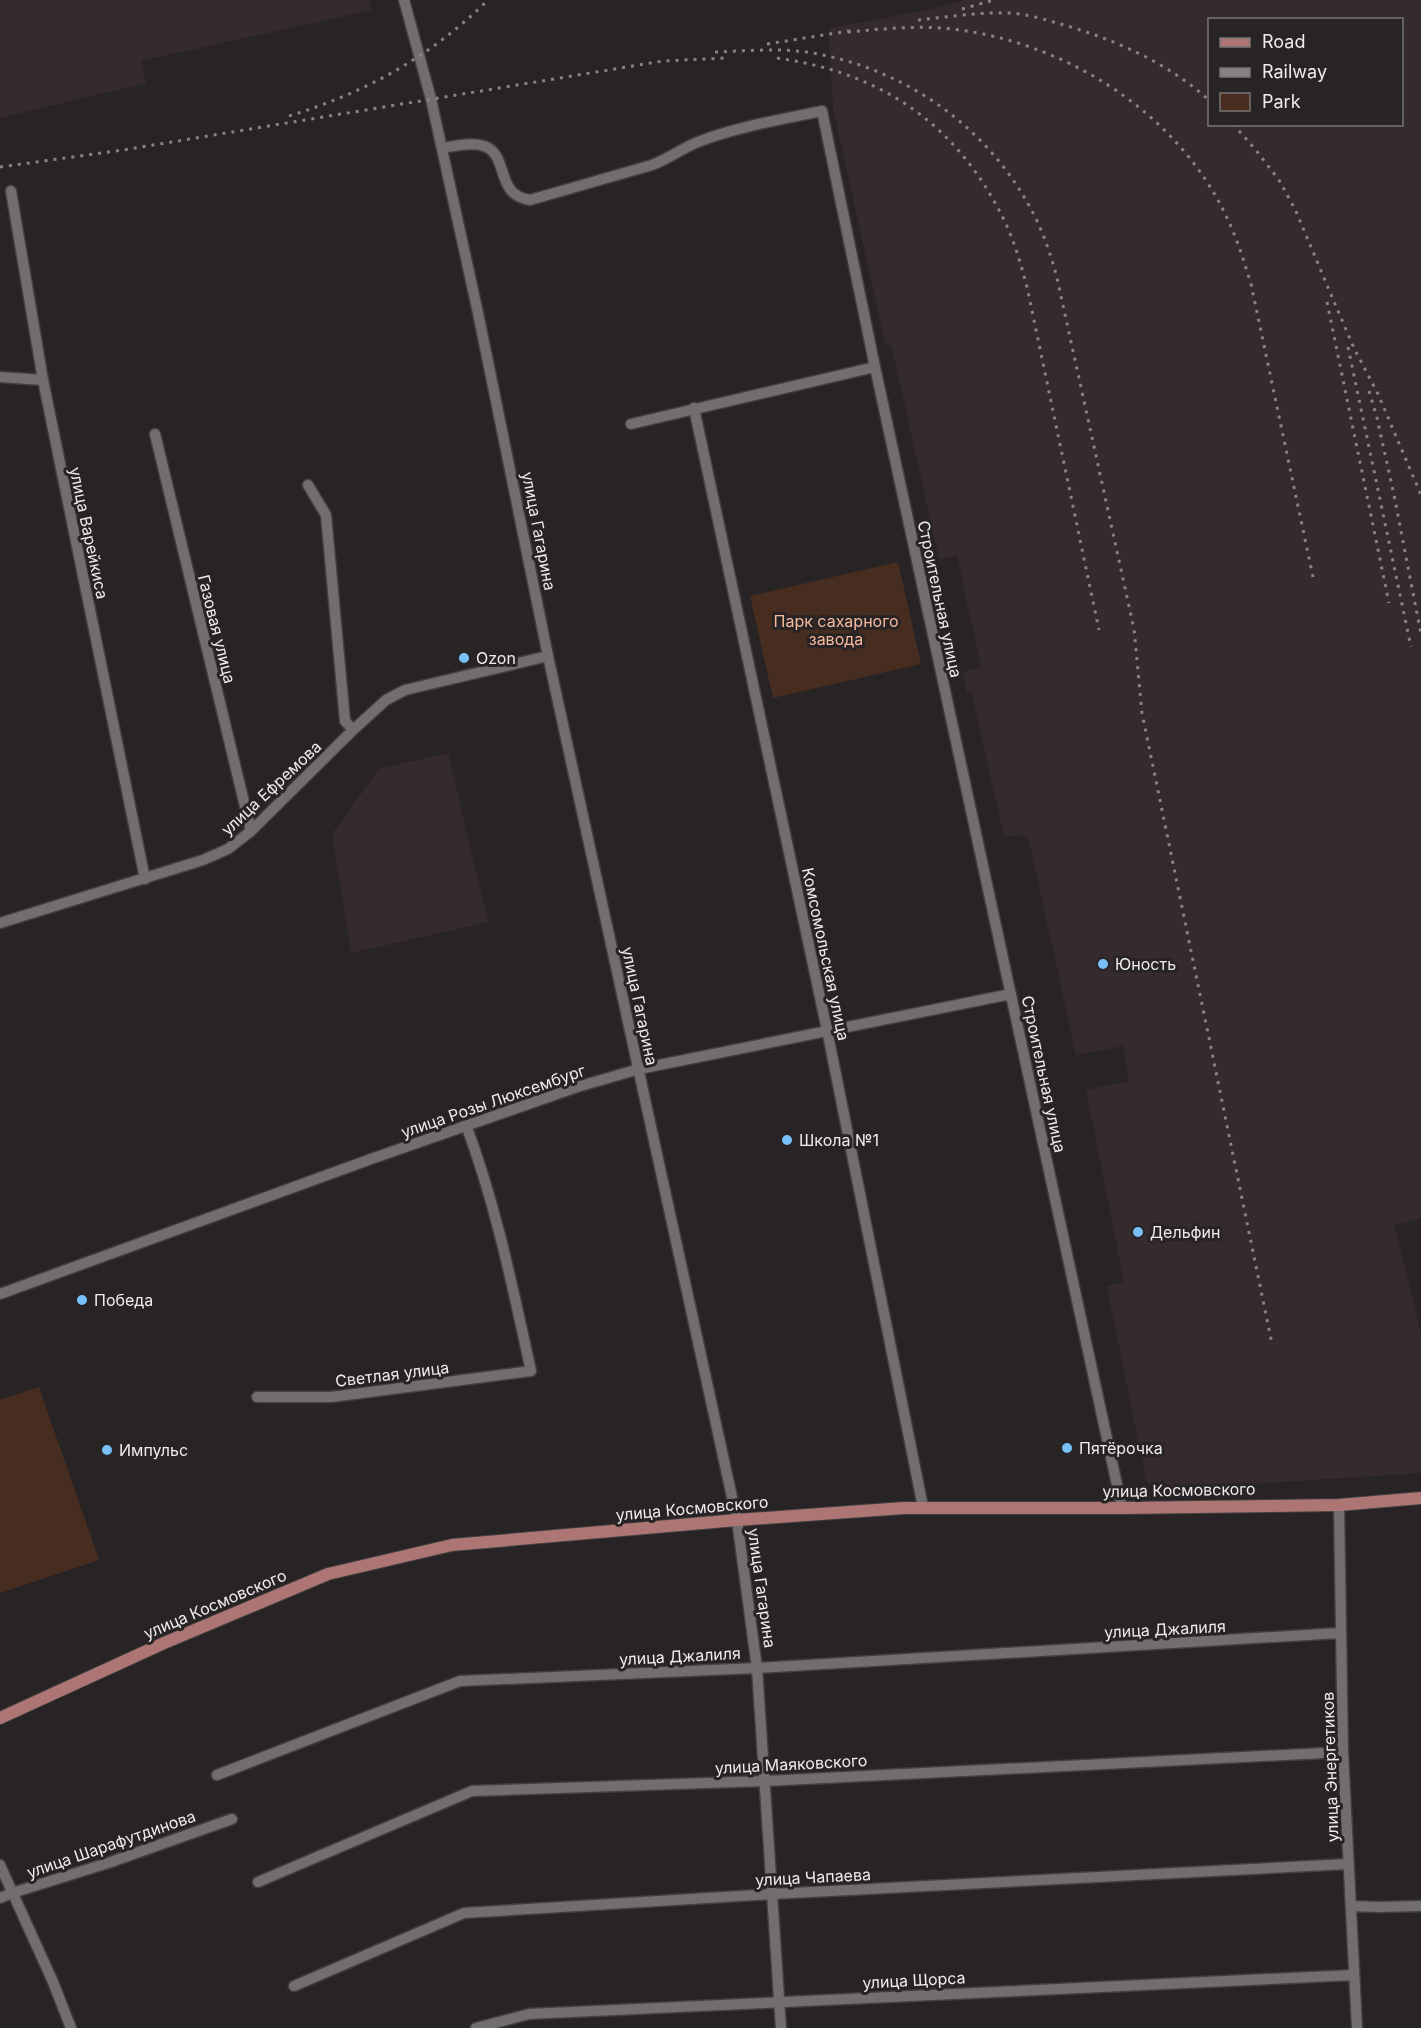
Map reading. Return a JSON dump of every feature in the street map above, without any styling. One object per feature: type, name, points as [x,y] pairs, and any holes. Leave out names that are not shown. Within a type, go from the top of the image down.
[{"type":"main road","name":"улица Космовского","points":[[0,1718],[164,1643],[328,1574],[452,1545],[737,1520],[922,1507],[1122,1508],[1339,1505],[1421,1498]]},
{"type":"street","name":"улица Гагарина","points":[[404,0],[442,148],[496,394],[548,656],[737,1520],[757,1668],[781,2028]]},
{"type":"street","name":"Строительная улица","points":[[442,148],[468,144],[485,146],[498,160],[507,185],[513,193],[520,198],[530,200],[652,165],[704,140],[775,120],[822,111],[875,367],[1122,1508]]},
{"type":"street","name":"улица Варейкиса","points":[[11,191],[43,380],[145,879]]},
{"type":"street","points":[[631,424],[875,367]]},
{"type":"street","points":[[0,377],[43,380]]},
{"type":"street","name":"Комсомольская улица","points":[[694,408],[827,1030],[922,1507]]},
{"type":"street","name":"Газовая улица","points":[[155,434],[251,831]]},
{"type":"street","points":[[308,485],[326,515],[345,721],[353,729]]},
{"type":"street","name":"улица Ефремова","points":[[0,923],[145,879],[203,860],[228,849],[251,831],[353,729],[386,700],[405,690],[548,656]]},
{"type":"street","name":"улица Розы Люксембург","points":[[0,1294],[577,1087],[639,1069],[1011,994]]},
{"type":"street","name":"Светлая улица","points":[[256,1397],[331,1397],[531,1371],[504,1252],[485,1182],[466,1125]]},
{"type":"street","name":"улица Энергетиков","points":[[1339,1505],[1343,1752],[1357,2028]]},
{"type":"street","name":"улица Джалиля","points":[[217,1775],[460,1681],[757,1668],[1340,1634]]},
{"type":"street","name":"улица Маяковского","points":[[258,1882],[472,1791],[765,1781],[1343,1752]]},
{"type":"street","name":"улица Шарафутдинова","points":[[0,1898],[232,1819]]},
{"type":"street","name":"улица Чапаева","points":[[294,1986],[464,1913],[772,1894],[1348,1864]]},
{"type":"street","points":[[0,1865],[53,1982],[71,2028]]},
{"type":"street","points":[[1351,1906],[1421,1906]]},
{"type":"street","name":"улица Щорса","points":[[476,2028],[529,2014],[1354,1975]]},
{"type":"shaded area","points":[[0,0],[369,0],[371,10],[141,61],[146,83],[0,118]]},
{"type":"shaded area","points":[[965,0],[1421,0],[1421,1218],[1394,1225],[1421,1333],[1421,1473],[1158,1490],[1146,1480],[1107,1286],[1124,1282],[1086,1090],[1129,1081],[1123,1046],[1076,1055],[1029,840],[1021,835],[1004,836],[971,691],[967,692],[963,672],[981,667],[957,556],[939,559],[892,347],[885,343],[833,108],[829,28],[923,11]]},
{"type":"shaded area","points":[[448,753],[488,922],[351,953],[332,834],[379,769]]},
{"type":"green space","name":"Парк сахарного завода","points":[[898,562],[921,664],[773,698],[750,596]]},
{"type":"green space","points":[[39,1387],[99,1560],[0,1593],[0,1400]]},
{"type":"railway","points":[[289,116],[345,96],[396,70],[443,39],[488,0]]},
{"type":"railway","points":[[962,9],[994,0]]},
{"type":"railway","points":[[918,20],[1010,13],[1051,21],[1104,38],[1142,55],[1177,75],[1208,99]]},
{"type":"railway","points":[[848,32],[913,27],[952,29],[995,37],[1036,49],[1077,67],[1114,89],[1149,116],[1180,147],[1207,182],[1228,220],[1251,284],[1313,577]]},
{"type":"railway","points":[[767,44],[855,30]]},
{"type":"railway","points":[[715,52],[772,50],[806,52],[843,60],[878,72],[912,88],[943,108],[972,132],[997,159],[1020,190],[1038,223],[1057,278],[1134,629],[1142,713],[1272,1344]]},
{"type":"railway","points":[[0,167],[123,150],[663,61],[726,58]]},
{"type":"railway","points":[[777,58],[815,65],[851,76],[913,109],[940,131],[986,188],[1009,230],[1027,287],[1099,630]]},
{"type":"railway","points":[[1235,126],[1279,180],[1295,209],[1354,348],[1378,394],[1421,495]]},
{"type":"railway","points":[[1327,302],[1389,603]]},
{"type":"railway","points":[[1348,347],[1411,647]]},
{"type":"railway","points":[[1369,391],[1394,495],[1421,634]]},
{"type":"place","name":"Ozon","points":[[464,658]]},
{"type":"place","name":"Юность","points":[[1103,964]]},
{"type":"place","name":"Школа №1","points":[[787,1140]]},
{"type":"place","name":"Дельфин","points":[[1138,1232]]},
{"type":"place","name":"Победа","points":[[82,1300]]},
{"type":"place","name":"Пятёрочка","points":[[1067,1448]]},
{"type":"place","name":"Импульс","points":[[107,1450]]}]
